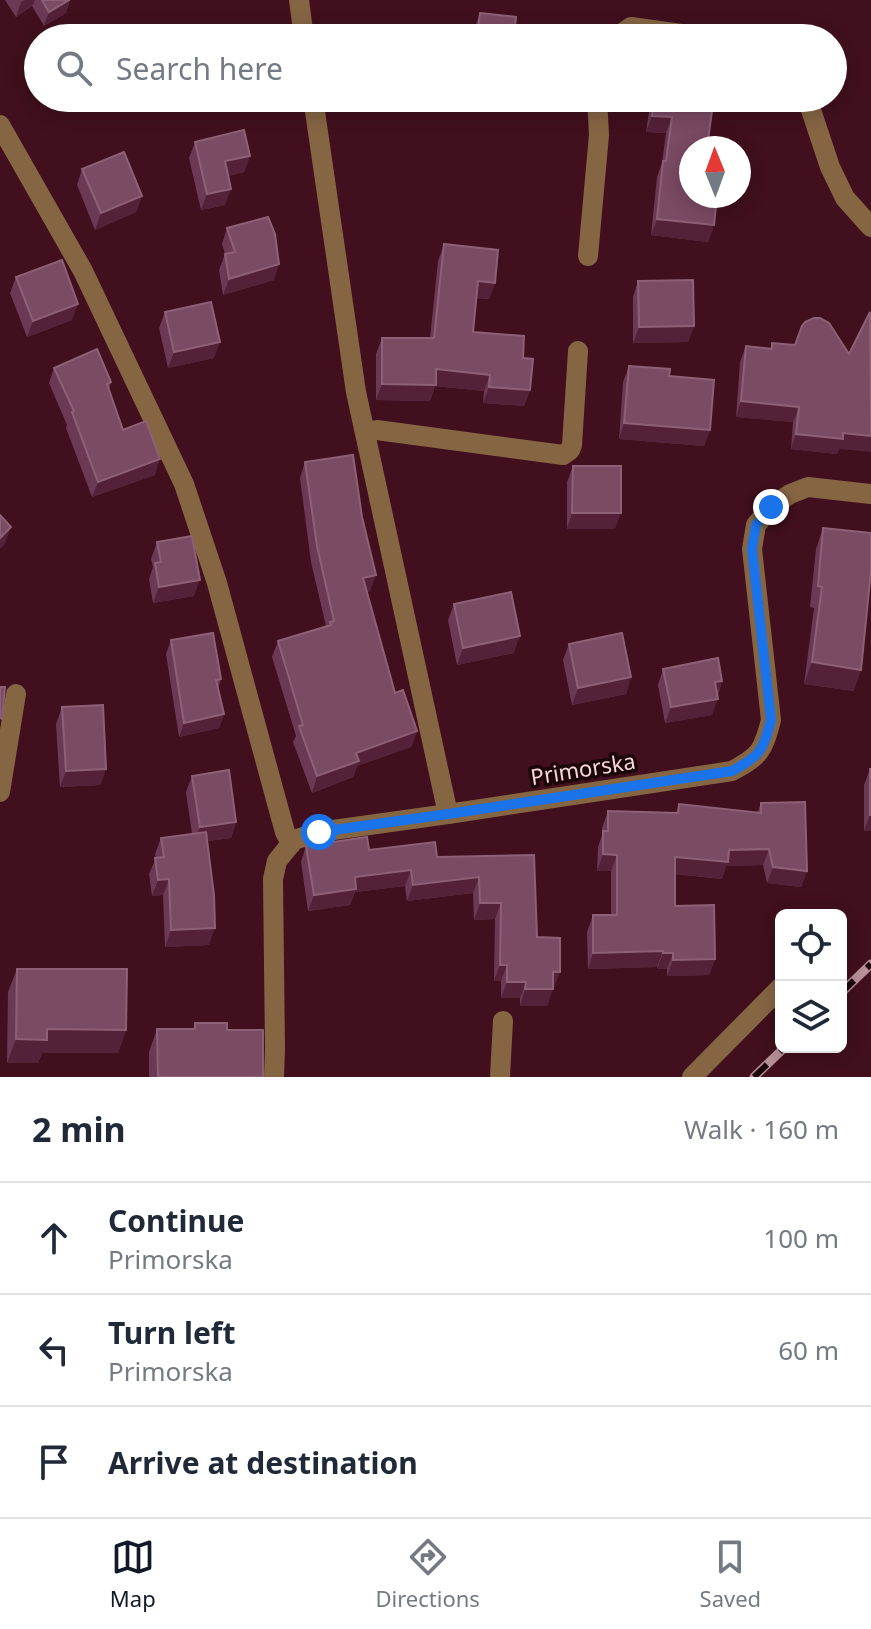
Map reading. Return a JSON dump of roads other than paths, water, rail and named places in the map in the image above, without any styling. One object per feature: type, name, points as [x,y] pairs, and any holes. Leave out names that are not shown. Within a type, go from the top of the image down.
[{"type":"street","points":[[299,0],[302,24]]},
{"type":"street","points":[[315,112],[356,392],[448,814]]},
{"type":"street","points":[[588,256],[599,135],[598,112]]},
{"type":"street","points":[[812,112],[830,167],[845,198],[871,227]]},
{"type":"street","points":[[0,125],[83,271],[184,484],[217,583],[285,832],[291,844],[277,861],[273,879],[274,1077]]},
{"type":"street","points":[[365,432],[377,430],[563,455],[572,445],[578,351]]},
{"type":"street","name":"Primorska","points":[[291,844],[294,840],[319,832],[732,771],[751,761],[764,746],[771,720],[752,549],[756,525],[771,507],[790,494],[808,487],[871,494]]},
{"type":"street","points":[[0,792],[16,694]]},
{"type":"street","points":[[692,1077],[775,993]]},
{"type":"street","points":[[500,1077],[503,1021]]},
{"type":"railway","points":[[847,987],[871,964]]},
{"type":"railway","points":[[754,1077],[779,1053]]}]
